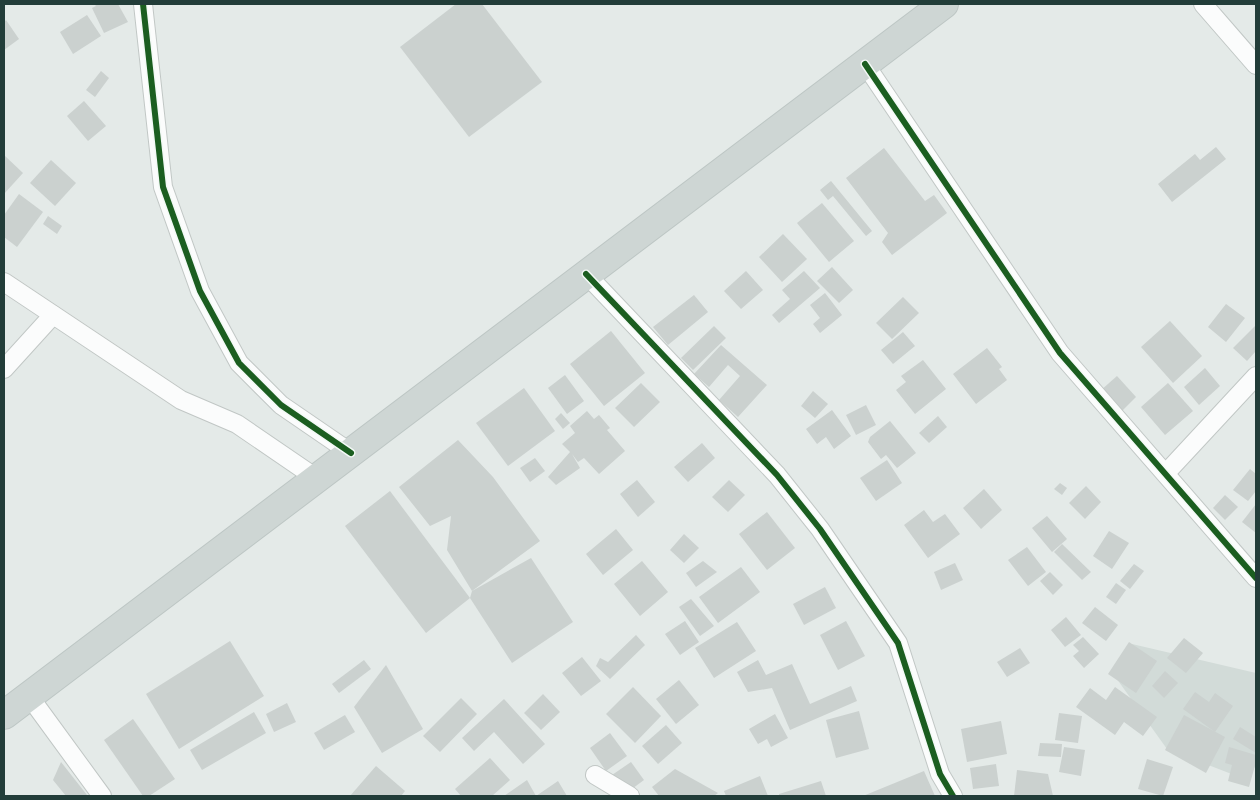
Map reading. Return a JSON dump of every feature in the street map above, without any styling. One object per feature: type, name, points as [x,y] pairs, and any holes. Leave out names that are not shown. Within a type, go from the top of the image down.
[{"type":"main road","points":[[4,715],[944,4]]},
{"type":"street","points":[[143,4],[164,187],[200,291],[239,362],[281,404],[351,453]]},
{"type":"street","points":[[1203,4],[1256,65]]},
{"type":"street","points":[[865,64],[1060,353],[1256,578]]},
{"type":"street","points":[[586,274],[777,475],[820,530],[898,643],[940,774],[953,796]]},
{"type":"street","points":[[4,282],[181,400],[236,424],[316,478]]},
{"type":"street","points":[[4,369],[53,315]]},
{"type":"street","points":[[1166,473],[1256,376]]},
{"type":"street","points":[[28,696],[102,796]]},
{"type":"street","points":[[595,775],[630,796]]},
{"type":"shaded area","points":[[1132,644],[1256,673],[1256,765],[1247,780],[1167,749],[1114,675]]},
{"type":"building","points":[[94,4],[118,4],[128,22],[104,33],[92,8],[96,6]]},
{"type":"building","points":[[456,4],[482,4],[542,82],[469,137],[400,47]]},
{"type":"building","points":[[87,15],[101,36],[73,54],[60,32]]},
{"type":"building","points":[[6,20],[19,39],[4,50],[4,22]]},
{"type":"building","points":[[101,71],[109,78],[95,97],[86,90]]},
{"type":"building","points":[[84,101],[106,126],[88,141],[67,116]]},
{"type":"building","points":[[1216,147],[1226,159],[1172,202],[1158,184],[1195,154],[1200,160]]},
{"type":"building","points":[[884,148],[925,201],[934,195],[947,213],[892,255],[882,242],[888,233],[846,178]]},
{"type":"building","points":[[4,155],[23,173],[4,194]]},
{"type":"building","points":[[51,160],[76,183],[55,206],[30,183]]},
{"type":"building","points":[[831,181],[872,231],[866,236],[833,196],[828,200],[820,190]]},
{"type":"building","points":[[19,194],[43,212],[17,247],[4,237],[4,215]]},
{"type":"building","points":[[822,203],[854,241],[829,262],[797,223]]},
{"type":"building","points":[[48,216],[62,226],[57,234],[43,224]]},
{"type":"building","points":[[783,234],[807,259],[782,282],[759,257]]},
{"type":"building","points":[[832,267],[853,290],[839,303],[817,281]]},
{"type":"building","points":[[746,271],[763,290],[741,309],[724,291]]},
{"type":"building","points":[[804,271],[820,288],[779,323],[772,315],[790,299],[782,290]]},
{"type":"building","points":[[825,293],[842,315],[820,333],[813,324],[820,318],[810,305]]},
{"type":"building","points":[[694,295],[708,312],[668,345],[653,327]]},
{"type":"building","points":[[903,297],[919,313],[892,339],[876,323]]},
{"type":"building","points":[[1226,304],[1245,318],[1226,342],[1208,327]]},
{"type":"building","points":[[1170,321],[1202,356],[1173,383],[1141,347]]},
{"type":"building","points":[[1256,325],[1256,351],[1247,361],[1233,348]]},
{"type":"building","points":[[714,326],[726,338],[693,370],[681,358]]},
{"type":"building","points":[[611,331],[645,373],[604,406],[570,364]]},
{"type":"building","points":[[903,332],[915,346],[893,364],[881,350]]},
{"type":"building","points":[[721,345],[767,385],[738,417],[719,400],[740,376],[728,365],[709,387],[694,374]]},
{"type":"building","points":[[987,348],[1002,367],[999,369],[1007,380],[976,404],[953,374]]},
{"type":"building","points":[[923,360],[946,389],[915,414],[896,390],[906,382],[901,376]]},
{"type":"building","points":[[1205,368],[1220,386],[1199,405],[1184,387]]},
{"type":"building","points":[[565,375],[584,401],[567,414],[548,388]]},
{"type":"building","points":[[1117,376],[1136,397],[1120,413],[1100,391]]},
{"type":"building","points":[[641,383],[660,402],[634,427],[615,408]]},
{"type":"building","points":[[1168,383],[1193,411],[1165,435],[1141,407]]},
{"type":"building","points":[[524,388],[555,431],[508,466],[476,423]]},
{"type":"building","points":[[813,391],[828,404],[815,418],[801,406]]},
{"type":"building","points":[[866,405],[876,425],[856,435],[846,415]]},
{"type":"building","points":[[832,410],[851,436],[834,449],[826,437],[817,444],[806,429]]},
{"type":"building","points":[[587,411],[594,419],[599,415],[610,428],[607,430],[625,451],[599,474],[584,458],[578,462],[572,454],[580,468],[556,485],[548,477],[570,452],[562,444],[575,433],[570,426]]},
{"type":"building","points":[[561,413],[570,423],[563,429],[555,419]]},
{"type":"building","points":[[938,416],[947,427],[929,443],[919,433]]},
{"type":"building","points":[[890,421],[916,453],[897,468],[886,455],[881,459],[868,442],[870,437]]},
{"type":"building","points":[[458,440],[493,477],[540,541],[472,591],[447,550],[451,516],[430,526],[399,487]]},
{"type":"building","points":[[702,443],[715,458],[688,482],[674,467]]},
{"type":"building","points":[[535,458],[545,471],[530,482],[520,468]]},
{"type":"building","points":[[887,460],[902,483],[876,501],[860,478]]},
{"type":"building","points":[[1250,469],[1256,474],[1256,491],[1248,501],[1233,490]]},
{"type":"building","points":[[637,480],[655,502],[638,517],[620,494]]},
{"type":"building","points":[[729,480],[745,495],[728,512],[712,497]]},
{"type":"building","points":[[1060,483],[1067,488],[1062,495],[1054,489]]},
{"type":"building","points":[[1086,486],[1101,502],[1085,519],[1069,503]]},
{"type":"building","points":[[984,489],[1002,510],[981,529],[963,508]]},
{"type":"building","points":[[390,491],[470,598],[426,633],[345,526]]},
{"type":"building","points":[[1225,495],[1238,507],[1225,520],[1213,508]]},
{"type":"building","points":[[1256,504],[1256,533],[1242,522]]},
{"type":"building","points":[[924,510],[933,522],[945,514],[960,534],[928,558],[904,525]]},
{"type":"building","points":[[767,512],[795,548],[767,570],[739,534]]},
{"type":"building","points":[[1047,516],[1067,539],[1052,552],[1032,528]]},
{"type":"building","points":[[616,529],[633,550],[603,575],[586,554]]},
{"type":"building","points":[[1109,531],[1129,543],[1112,569],[1093,556]]},
{"type":"building","points":[[684,534],[699,548],[684,563],[670,550]]},
{"type":"building","points":[[1062,544],[1091,572],[1082,580],[1054,552]]},
{"type":"building","points":[[1027,547],[1046,572],[1028,586],[1008,560]]},
{"type":"building","points":[[531,558],[573,622],[512,663],[470,598],[472,591]]},
{"type":"building","points":[[642,561],[668,592],[640,616],[614,584]]},
{"type":"building","points":[[703,561],[717,572],[696,587],[686,573]]},
{"type":"building","points":[[955,563],[963,580],[941,590],[934,572]]},
{"type":"building","points":[[1134,564],[1144,571],[1130,589],[1120,581]]},
{"type":"building","points":[[741,567],[760,592],[718,623],[699,597]]},
{"type":"building","points":[[1050,572],[1063,585],[1053,595],[1040,581]]},
{"type":"building","points":[[1116,583],[1126,590],[1116,604],[1106,597]]},
{"type":"building","points":[[825,587],[836,608],[804,625],[793,604]]},
{"type":"building","points":[[691,599],[714,626],[700,636],[679,607]]},
{"type":"building","points":[[1095,607],[1118,625],[1106,641],[1082,623]]},
{"type":"building","points":[[1066,617],[1081,635],[1065,647],[1051,630]]},
{"type":"building","points":[[685,621],[699,642],[680,655],[665,634]]},
{"type":"building","points":[[846,621],[865,656],[838,670],[820,635]]},
{"type":"building","points":[[737,622],[756,651],[714,678],[695,648]]},
{"type":"building","points":[[636,635],[645,645],[610,679],[596,666],[600,658],[608,662]]},
{"type":"building","points":[[1083,637],[1099,654],[1084,668],[1073,656],[1079,651],[1073,645]]},
{"type":"building","points":[[1184,638],[1203,653],[1186,673],[1167,658]]},
{"type":"building","points":[[230,641],[264,696],[179,749],[146,694]]},
{"type":"building","points":[[1129,642],[1157,661],[1136,693],[1108,674]]},
{"type":"building","points":[[1020,648],[1030,663],[1007,677],[997,662]]},
{"type":"building","points":[[582,657],[601,681],[581,696],[562,673]]},
{"type":"building","points":[[364,660],[371,669],[339,693],[332,684]]},
{"type":"building","points":[[758,660],[766,675],[792,664],[810,704],[851,686],[857,701],[790,730],[772,688],[748,692],[737,672]]},
{"type":"building","points":[[386,665],[423,729],[382,753],[354,707]]},
{"type":"building","points":[[1165,671],[1178,683],[1164,698],[1152,686]]},
{"type":"building","points":[[679,680],[699,705],[676,724],[656,699]]},
{"type":"building","points":[[633,687],[661,716],[635,743],[606,714]]},
{"type":"building","points":[[1115,687],[1157,717],[1143,736],[1124,722],[1115,735],[1076,707],[1090,688],[1106,700]]},
{"type":"building","points":[[1195,692],[1209,702],[1215,693],[1233,706],[1215,732],[1183,709]]},
{"type":"building","points":[[543,694],[560,712],[541,730],[524,713]]},
{"type":"building","points":[[461,698],[477,714],[440,752],[423,736]]},
{"type":"building","points":[[504,699],[545,744],[523,764],[494,732],[474,751],[462,738]]},
{"type":"building","points":[[287,703],[296,722],[274,732],[266,714]]},
{"type":"building","points":[[859,711],[869,749],[836,758],[826,720]]},
{"type":"building","points":[[254,712],[266,733],[202,770],[190,750]]},
{"type":"building","points":[[1059,713],[1082,716],[1078,743],[1055,740]]},
{"type":"building","points":[[775,714],[788,738],[771,747],[767,739],[758,744],[749,729]]},
{"type":"building","points":[[345,715],[355,732],[324,750],[314,733]]},
{"type":"building","points":[[1184,715],[1225,737],[1206,773],[1165,750]]},
{"type":"building","points":[[133,719],[175,779],[149,796],[143,796],[104,740]]},
{"type":"building","points":[[1001,721],[1007,754],[967,762],[961,729]]},
{"type":"building","points":[[666,725],[682,743],[658,764],[642,746]]},
{"type":"building","points":[[1240,727],[1256,737],[1256,753],[1233,739]]},
{"type":"building","points":[[610,733],[627,756],[606,771],[590,748]]},
{"type":"building","points":[[1040,743],[1062,744],[1061,757],[1038,756]]},
{"type":"building","points":[[1064,747],[1085,750],[1081,776],[1059,772]]},
{"type":"building","points":[[1229,747],[1256,755],[1249,787],[1228,781],[1232,765],[1225,763]]},
{"type":"building","points":[[490,758],[510,780],[492,796],[461,796],[455,789]]},
{"type":"building","points":[[1147,759],[1173,767],[1163,796],[1138,789]]},
{"type":"building","points":[[61,762],[87,795],[66,796],[53,780]]},
{"type":"building","points":[[631,762],[644,780],[625,794],[612,775]]},
{"type":"building","points":[[996,764],[999,786],[973,789],[970,768]]},
{"type":"building","points":[[376,766],[405,791],[401,796],[350,796]]},
{"type":"building","points":[[675,769],[718,793],[714,796],[659,796],[652,787]]},
{"type":"building","points":[[1017,770],[1048,774],[1053,796],[1014,796]]},
{"type":"building","points":[[924,771],[935,796],[863,796]]},
{"type":"building","points":[[760,776],[768,796],[726,796],[724,791]]},
{"type":"building","points":[[527,780],[536,796],[504,796]]},
{"type":"building","points":[[558,781],[567,796],[536,796]]},
{"type":"building","points":[[821,781],[826,796],[779,796],[779,794]]},
{"type":"cycle path","points":[[143,4],[163,187],[200,291],[239,363],[281,405],[351,453]]},
{"type":"cycle path","points":[[865,64],[1060,353],[1256,578]]},
{"type":"cycle path","points":[[586,274],[777,475],[820,529],[898,643],[940,774],[953,796]]}]
